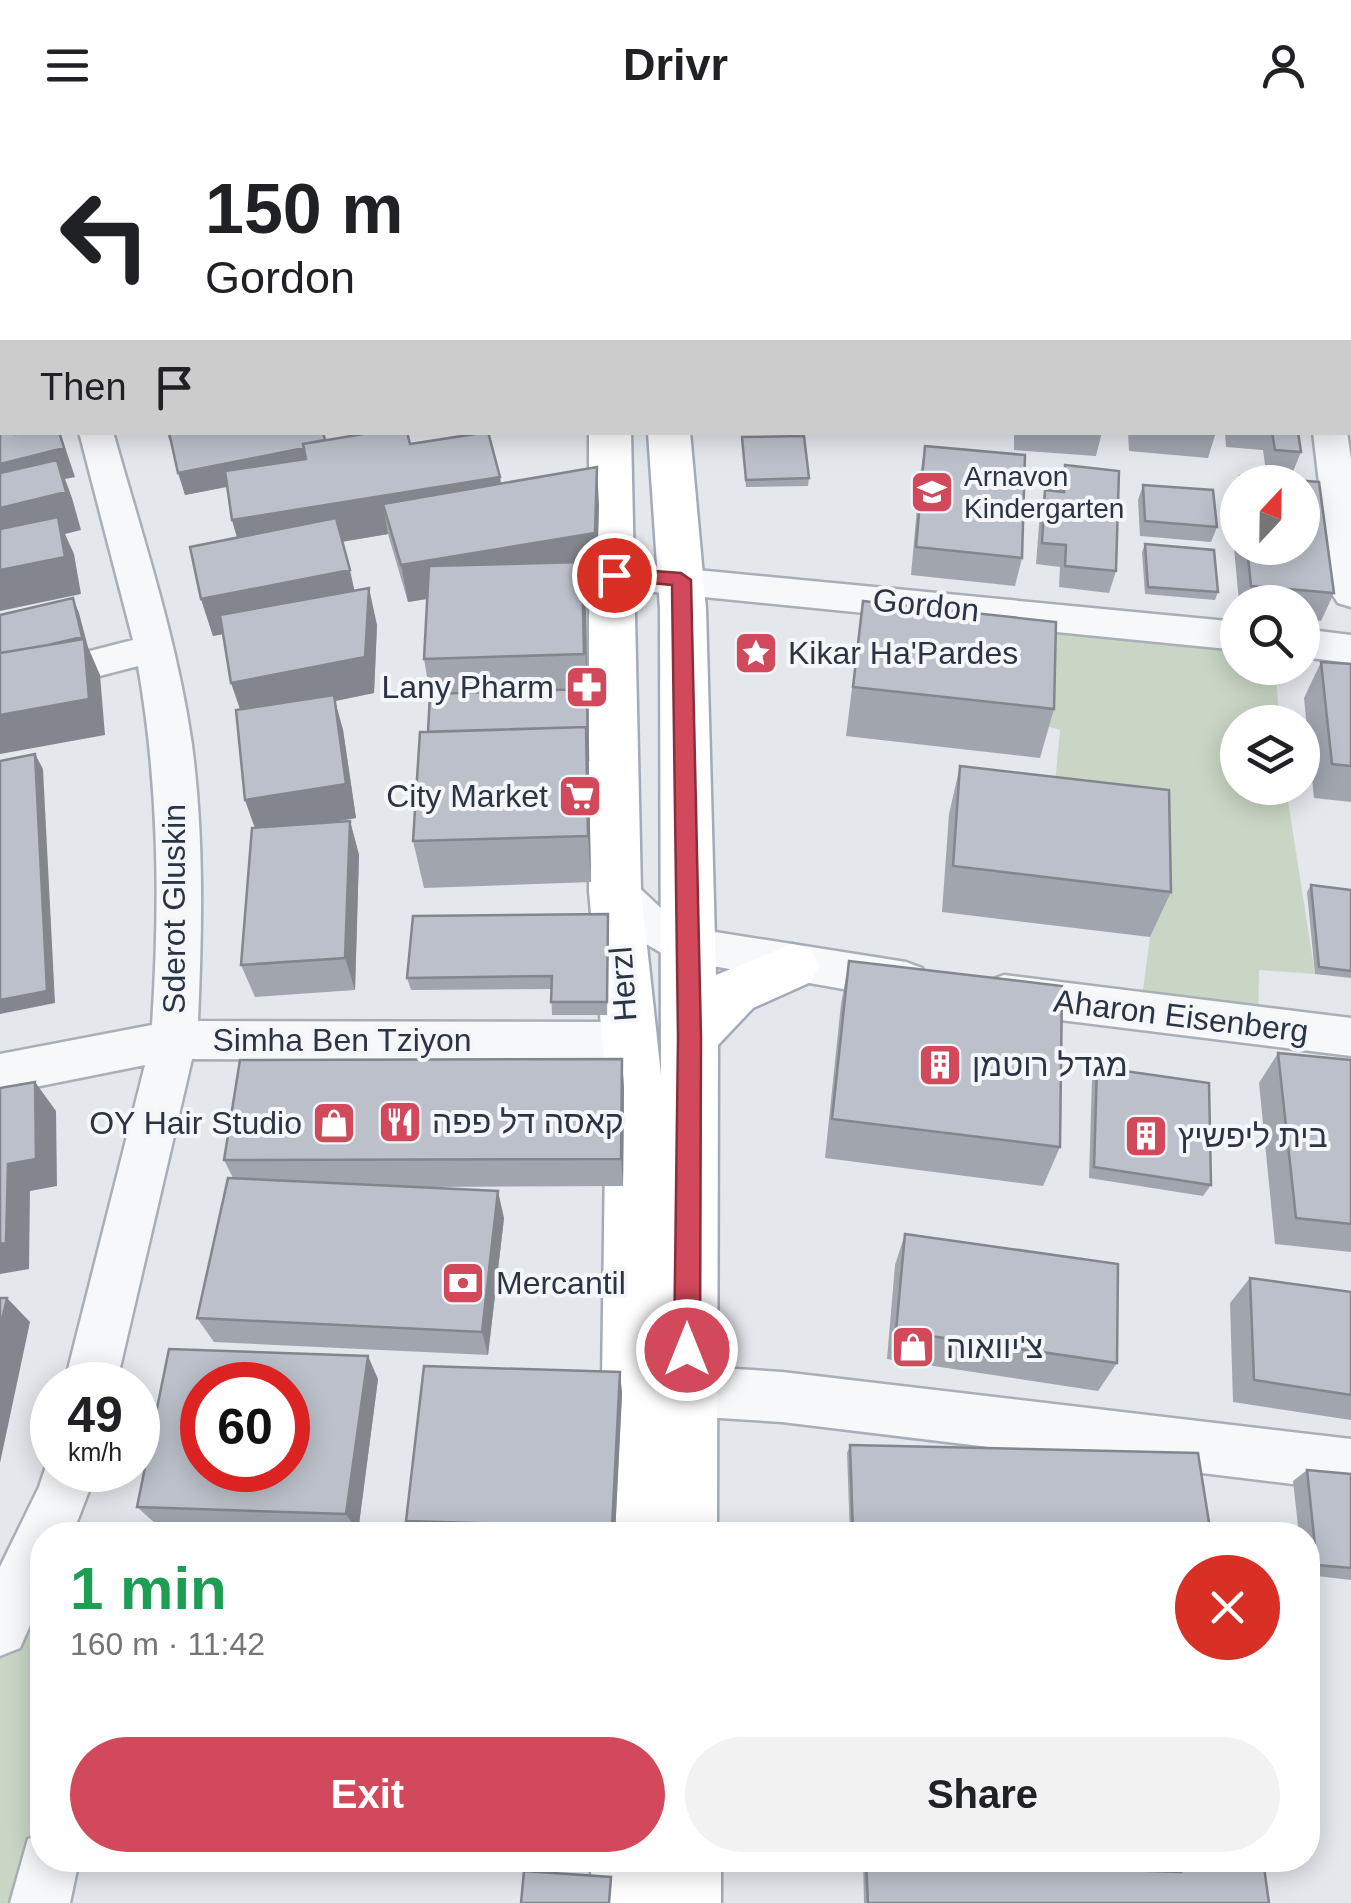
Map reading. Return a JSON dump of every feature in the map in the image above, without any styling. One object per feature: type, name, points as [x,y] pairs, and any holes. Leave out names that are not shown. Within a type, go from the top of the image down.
[{"type":"main road","name":"Herzl","points":[[610,435],[615,891],[627,1042],[634,1082],[634,1522]]},
{"type":"main road","name":"Herzl","points":[[670,435],[682,594],[690,1037],[684,1522]]},
{"type":"main road","points":[[690,1037],[734,992],[792,966]]},
{"type":"main road","points":[[626,1903],[628,1872]]},
{"type":"main road","points":[[684,1872],[684,1903]]},
{"type":"street","name":"Sderot Gluskin","points":[[96,1362],[174,1040],[181,910],[172,746],[154,648],[97,435]]},
{"type":"street","points":[[1330,435],[1351,594]]},
{"type":"street","name":"Gordon","points":[[506,592],[549,589],[568,598],[613,590],[682,594],[840,618],[953,628],[1220,635]]},
{"type":"street","points":[[1320,645],[1351,648]]},
{"type":"street","points":[[65,671],[154,648]]},
{"type":"street","name":"Aharon Eisenberg","points":[[615,891],[650,924],[687,946],[792,966],[1351,1036]]},
{"type":"street","name":"Simha Ben Tziyon","points":[[0,1074],[174,1040],[627,1042]]},
{"type":"street","points":[[687,1390],[782,1397],[1351,1465]]},
{"type":"street","points":[[0,1628],[30,1570]]},
{"type":"street","points":[[40,1903],[47,1872]]},
{"type":"green space","points":[[1043,617],[1220,634],[1220,685],[1277,685],[1278,705],[1220,705],[1220,805],[1289,805],[1315,974],[1259,970],[1258,1026],[1140,1012],[1150,937],[1149,838],[1051,826],[1060,730],[1040,724]]},
{"type":"green space","points":[[8,1622],[30,1623],[30,1872],[36,1872],[29,1903],[0,1903],[0,1653]]},
{"type":"building","points":[[0,435],[60,435],[64,448],[0,464]]},
{"type":"building","points":[[170,435],[324,435],[325,440],[303,444],[304,448],[178,473]]},
{"type":"building","points":[[357,435],[408,435],[410,444],[489,435],[500,477],[232,520],[225,471],[306,459],[303,444]]},
{"type":"building","points":[[1272,435],[1298,435],[1301,452],[1275,450]]},
{"type":"building","points":[[804,436],[809,478],[746,480],[742,437]]},
{"type":"building","points":[[925,446],[1025,455],[1022,558],[916,547]]},
{"type":"building","points":[[57,460],[66,492],[0,508],[0,473]]},
{"type":"building","points":[[1065,465],[1119,471],[1116,571],[1065,566],[1066,545],[1042,543],[1045,490],[1064,492]]},
{"type":"building","points":[[597,467],[595,533],[401,565],[383,504]]},
{"type":"building","points":[[1143,485],[1213,490],[1217,527],[1145,521]]},
{"type":"building","points":[[1320,489],[1334,593],[1320,592],[1320,585],[1251,585],[1249,565],[1320,565]]},
{"type":"building","points":[[58,517],[65,557],[0,570],[0,529]]},
{"type":"building","points":[[336,518],[350,570],[201,599],[190,547]]},
{"type":"building","points":[[1145,544],[1214,550],[1218,592],[1148,587]]},
{"type":"building","points":[[582,562],[584,654],[424,659],[429,566]]},
{"type":"building","points":[[369,588],[365,657],[231,683],[220,615]]},
{"type":"building","points":[[73,598],[82,637],[0,653],[0,615]]},
{"type":"building","points":[[863,601],[1056,622],[1054,709],[853,687]]},
{"type":"building","points":[[84,639],[89,699],[0,715],[0,653]]},
{"type":"building","points":[[1321,662],[1351,664],[1351,766],[1332,764]]},
{"type":"building","points":[[587,689],[588,761],[586,727],[428,732],[430,694]]},
{"type":"building","points":[[334,695],[346,784],[245,800],[236,710]]},
{"type":"building","points":[[586,727],[588,836],[413,841],[420,732]]},
{"type":"building","points":[[35,754],[47,991],[0,1000],[0,761]]},
{"type":"building","points":[[960,766],[1169,790],[1171,892],[953,866]]},
{"type":"building","points":[[350,821],[345,958],[241,965],[252,828]]},
{"type":"building","points":[[1311,885],[1351,890],[1351,971],[1319,967]]},
{"type":"building","points":[[608,914],[607,1002],[551,1002],[552,976],[407,978],[413,916]]},
{"type":"building","name":"מגדל רוטמן","points":[[849,961],[1062,986],[1060,1147],[832,1119]]},
{"type":"building","points":[[1278,1053],[1351,1060],[1351,1224],[1296,1218]]},
{"type":"building","points":[[622,1059],[621,1159],[224,1160],[240,1060]]},
{"type":"building","name":"בית ליפשיץ","points":[[1097,1067],[1209,1083],[1211,1185],[1094,1167]]},
{"type":"building","points":[[35,1082],[36,1159],[8,1164],[6,1243],[0,1244],[0,1088]]},
{"type":"building","points":[[228,1178],[498,1191],[482,1332],[197,1318]]},
{"type":"building","points":[[905,1234],[1118,1264],[1117,1363],[896,1331]]},
{"type":"building","points":[[1250,1278],[1351,1292],[1351,1395],[1254,1380]]},
{"type":"building","points":[[0,1298],[7,1298],[0,1329]]},
{"type":"building","points":[[169,1349],[368,1356],[346,1514],[137,1507],[140,1492],[160,1492],[160,1393]]},
{"type":"building","points":[[424,1366],[620,1372],[612,1522],[406,1521]]},
{"type":"building","points":[[850,1445],[1198,1453],[1209,1522],[853,1522]]},
{"type":"building","points":[[1307,1470],[1351,1474],[1351,1568],[1320,1565],[1320,1522],[1312,1522]]},
{"type":"building","points":[[524,1872],[611,1877],[609,1903],[521,1903]]},
{"type":"building","points":[[867,1872],[1265,1872],[1269,1903],[868,1903]]},
{"type":"place","name":"Arnavon Kindergarten","points":[[932,492]]},
{"type":"place","name":"Kikar Ha'Pardes","points":[[756,653]]},
{"type":"place","name":"Lany Pharm","points":[[587,687]]},
{"type":"place","name":"City Market","points":[[580,796]]},
{"type":"place","name":"מגדל רוטמן","points":[[940,1065]]},
{"type":"place","name":"קאסה דל פפה","points":[[400,1122]]},
{"type":"place","name":"OY Hair Studio","points":[[334,1123]]},
{"type":"place","name":"בית ליפשיץ","points":[[1146,1136]]},
{"type":"place","name":"Mercantil","points":[[463,1283]]},
{"type":"place","name":"צ'יוואוה","points":[[913,1347]]},
{"type":"route","points":[[614,575],[681,580],[690,1037],[687,1350]]}]
